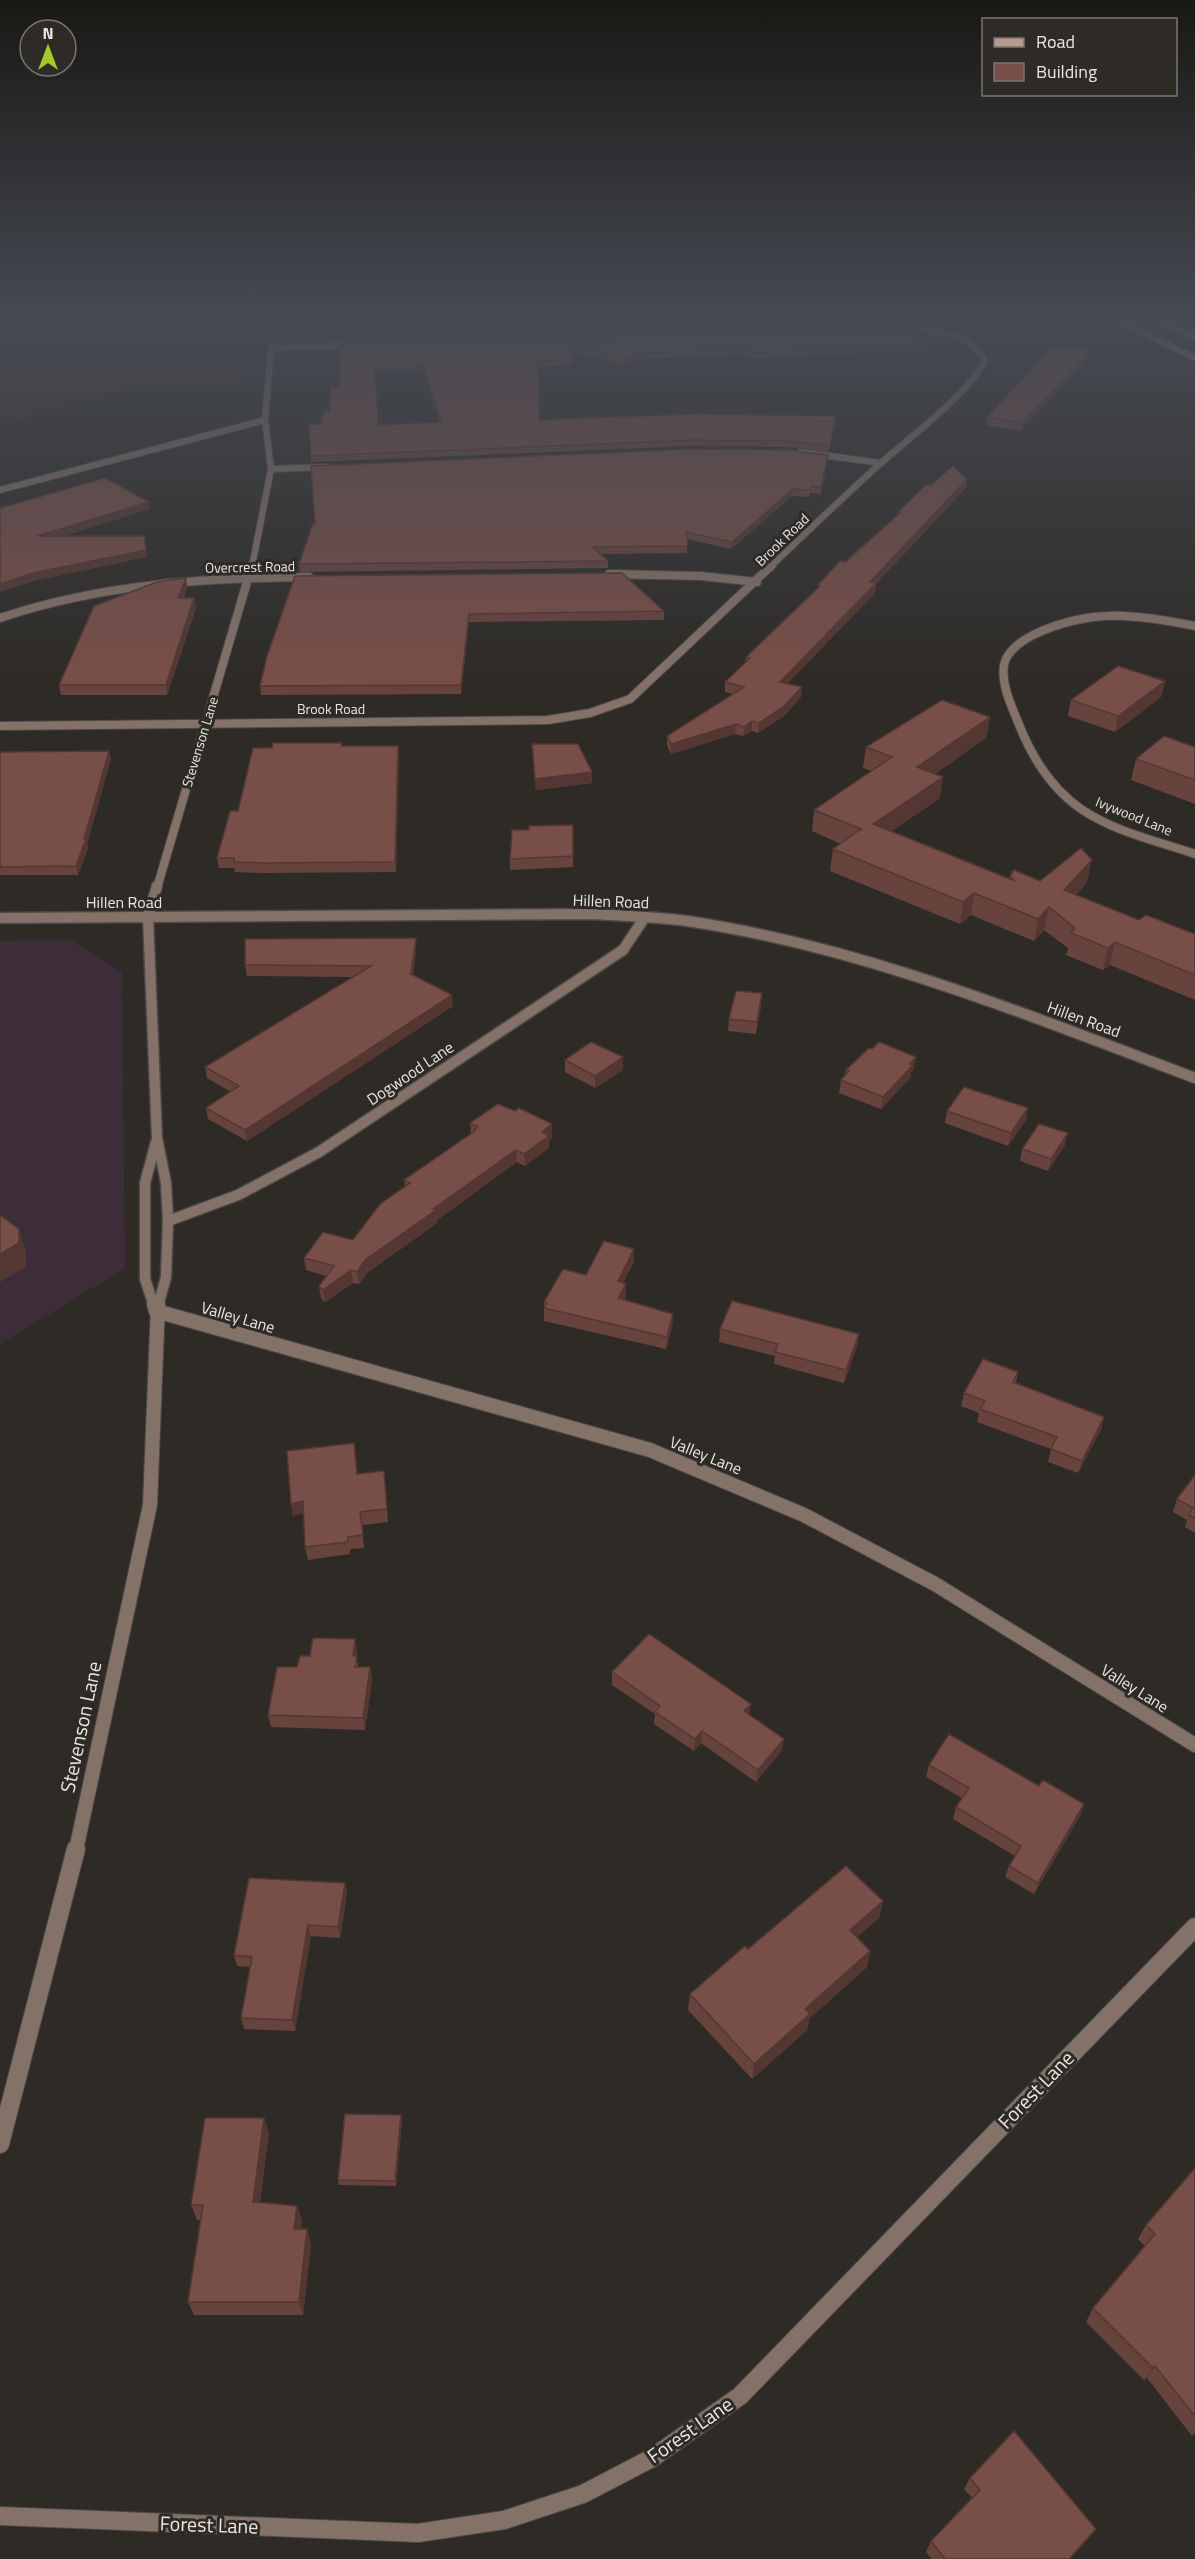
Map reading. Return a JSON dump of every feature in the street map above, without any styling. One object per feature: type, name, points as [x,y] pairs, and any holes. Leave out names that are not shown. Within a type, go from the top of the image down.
[{"type":"street","points":[[0,490],[191,439]]},
{"type":"street","name":"Stevenson Lane","points":[[0,2144],[76,1851],[150,1504],[156,1311],[166,1277],[168,1221],[166,1183],[157,1138],[148,917],[250,578],[271,469],[267,439]]},
{"type":"street","name":"Brook Road","points":[[0,726],[548,720],[580,717],[613,707],[630,699],[909,439]]},
{"type":"street","points":[[788,452],[881,464]]},
{"type":"street","points":[[271,469],[330,467]]},
{"type":"street","points":[[595,575],[682,574],[728,577],[757,582]]},
{"type":"street","name":"Overcrest Road","points":[[0,618],[53,602],[154,584],[250,578],[321,577]]},
{"type":"street","name":"Ivywood Lane","points":[[1195,626],[1132,614],[1076,617],[1048,627],[1026,639],[1010,652],[1004,668],[1020,726],[1041,768],[1058,789],[1081,808],[1102,820],[1195,854]]},
{"type":"street","name":"Hillen Road","points":[[0,918],[580,914],[645,917],[739,929],[842,954],[1004,1006],[1195,1078]]},
{"type":"street","name":"Dogwood Lane","points":[[168,1221],[238,1195],[319,1152],[623,950],[645,917]]},
{"type":"street","name":"Stevenson Lane","points":[[156,1311],[145,1279],[145,1183],[157,1138]]},
{"type":"street","name":"Valley Lane","points":[[156,1311],[650,1450],[718,1476],[804,1515],[935,1584],[1195,1745]]},
{"type":"street","name":"Forest Lane","points":[[0,2516],[418,2533],[504,2520],[583,2494],[652,2458],[740,2396],[1195,1927]]},
{"type":"shaded area","points":[[71,940],[122,972],[125,1268],[0,1344],[0,941]]},
{"type":"building","points":[[310,439],[831,439],[830,445],[788,441],[694,440],[311,456]]},
{"type":"building","points":[[694,449],[788,450],[828,455],[821,487],[811,486],[810,490],[793,489],[732,542],[686,532],[688,546],[593,547],[608,561],[299,564],[313,523],[315,524],[311,466]]},
{"type":"building","points":[[953,466],[967,479],[870,582],[876,583],[780,682],[802,687],[784,706],[759,723],[752,721],[744,727],[736,724],[671,744],[667,736],[744,687],[725,682],[750,658],[746,657],[820,586],[818,585],[840,561],[846,562],[901,512],[898,512],[926,485],[931,485]]},
{"type":"building","points":[[105,478],[149,502],[37,536],[144,536],[146,550],[33,573],[0,584],[0,508]]},
{"type":"building","points":[[622,573],[664,611],[469,614],[461,685],[260,686],[267,656],[295,576]]},
{"type":"building","points":[[186,578],[178,598],[194,598],[166,685],[59,685],[94,606],[157,582]]},
{"type":"building","points":[[1118,666],[1165,681],[1118,716],[1071,700]]},
{"type":"building","points":[[942,700],[990,717],[917,767],[943,777],[873,824],[1015,881],[1010,876],[1014,870],[1040,881],[1081,848],[1092,860],[1064,890],[1139,920],[1146,915],[1195,934],[1195,975],[1115,942],[1108,948],[1071,933],[1075,928],[1049,907],[1038,919],[974,893],[963,902],[833,849],[861,829],[814,810],[892,757],[866,747]]},
{"type":"building","points":[[1164,736],[1195,747],[1195,780],[1136,759]]},
{"type":"building","points":[[273,743],[398,746],[395,862],[264,863],[234,862],[234,858],[217,858],[230,811],[238,811],[253,748],[272,748]]},
{"type":"building","points":[[532,744],[578,744],[592,772],[535,779]]},
{"type":"building","points":[[109,751],[84,839],[86,839],[76,866],[0,867],[0,752]]},
{"type":"building","points":[[573,825],[573,856],[510,859],[512,830],[529,830],[529,826]]},
{"type":"building","points":[[416,938],[411,974],[452,995],[245,1130],[206,1108],[239,1086],[205,1067],[371,966],[245,965],[245,939]]},
{"type":"building","points":[[736,991],[762,993],[757,1022],[729,1019]]},
{"type":"building","points":[[591,1042],[623,1057],[595,1076],[565,1060]]},
{"type":"building","points":[[879,1042],[916,1057],[910,1064],[913,1065],[883,1097],[841,1080],[849,1071],[846,1070],[869,1048],[872,1049]]},
{"type":"building","points":[[964,1087],[1028,1108],[1011,1133],[947,1111]]},
{"type":"building","points":[[498,1104],[515,1111],[519,1108],[552,1124],[542,1132],[549,1136],[524,1154],[516,1150],[365,1260],[357,1272],[351,1270],[323,1290],[319,1286],[334,1266],[304,1258],[323,1232],[353,1240],[380,1204],[410,1183],[404,1180],[475,1131],[478,1127],[470,1123]]},
{"type":"building","points":[[1039,1124],[1068,1133],[1051,1159],[1022,1149]]},
{"type":"building","points":[[0,1215],[19,1229],[19,1243],[0,1254]]},
{"type":"building","points":[[604,1241],[634,1249],[618,1281],[626,1284],[618,1298],[673,1314],[667,1337],[544,1308],[547,1303],[544,1302],[563,1269],[586,1275]]},
{"type":"building","points":[[732,1301],[859,1334],[846,1370],[775,1352],[778,1344],[720,1329]]},
{"type":"building","points":[[983,1359],[1018,1372],[1013,1382],[1104,1417],[1082,1461],[1051,1449],[1057,1437],[980,1409],[985,1401],[964,1393]]},
{"type":"building","points":[[354,1443],[357,1474],[384,1471],[387,1509],[360,1512],[363,1535],[348,1537],[348,1542],[305,1547],[303,1501],[291,1504],[287,1451]]},
{"type":"building","points":[[1195,1475],[1195,1518],[1189,1515],[1193,1508],[1177,1499]]},
{"type":"building","points":[[649,1634],[751,1704],[744,1711],[784,1739],[758,1770],[702,1731],[695,1739],[655,1712],[660,1706],[612,1672]]},
{"type":"building","points":[[313,1638],[355,1639],[353,1656],[357,1656],[355,1667],[370,1667],[363,1718],[268,1715],[277,1667],[297,1667],[300,1656],[310,1656]]},
{"type":"building","points":[[949,1734],[1039,1786],[1043,1780],[1084,1804],[1038,1883],[1009,1866],[1021,1846],[956,1807],[969,1788],[929,1765]]},
{"type":"building","points":[[846,1866],[883,1901],[850,1930],[870,1951],[805,2009],[810,2014],[754,2064],[690,1994],[745,1946],[748,1949]]},
{"type":"building","points":[[249,1878],[345,1883],[338,1927],[308,1925],[292,2020],[241,2018],[252,1957],[234,1955]]},
{"type":"building","points":[[345,2114],[401,2115],[395,2181],[338,2180]]},
{"type":"building","points":[[205,2118],[264,2118],[253,2202],[297,2206],[294,2229],[307,2229],[299,2302],[188,2302],[203,2205],[191,2205]]},
{"type":"building","points":[[1195,2168],[1195,2416],[1155,2366],[1153,2368],[1093,2308],[1155,2234],[1146,2225]]},
{"type":"building","points":[[1014,2431],[1096,2529],[1069,2559],[945,2559],[931,2541],[980,2490],[970,2478]]}]
